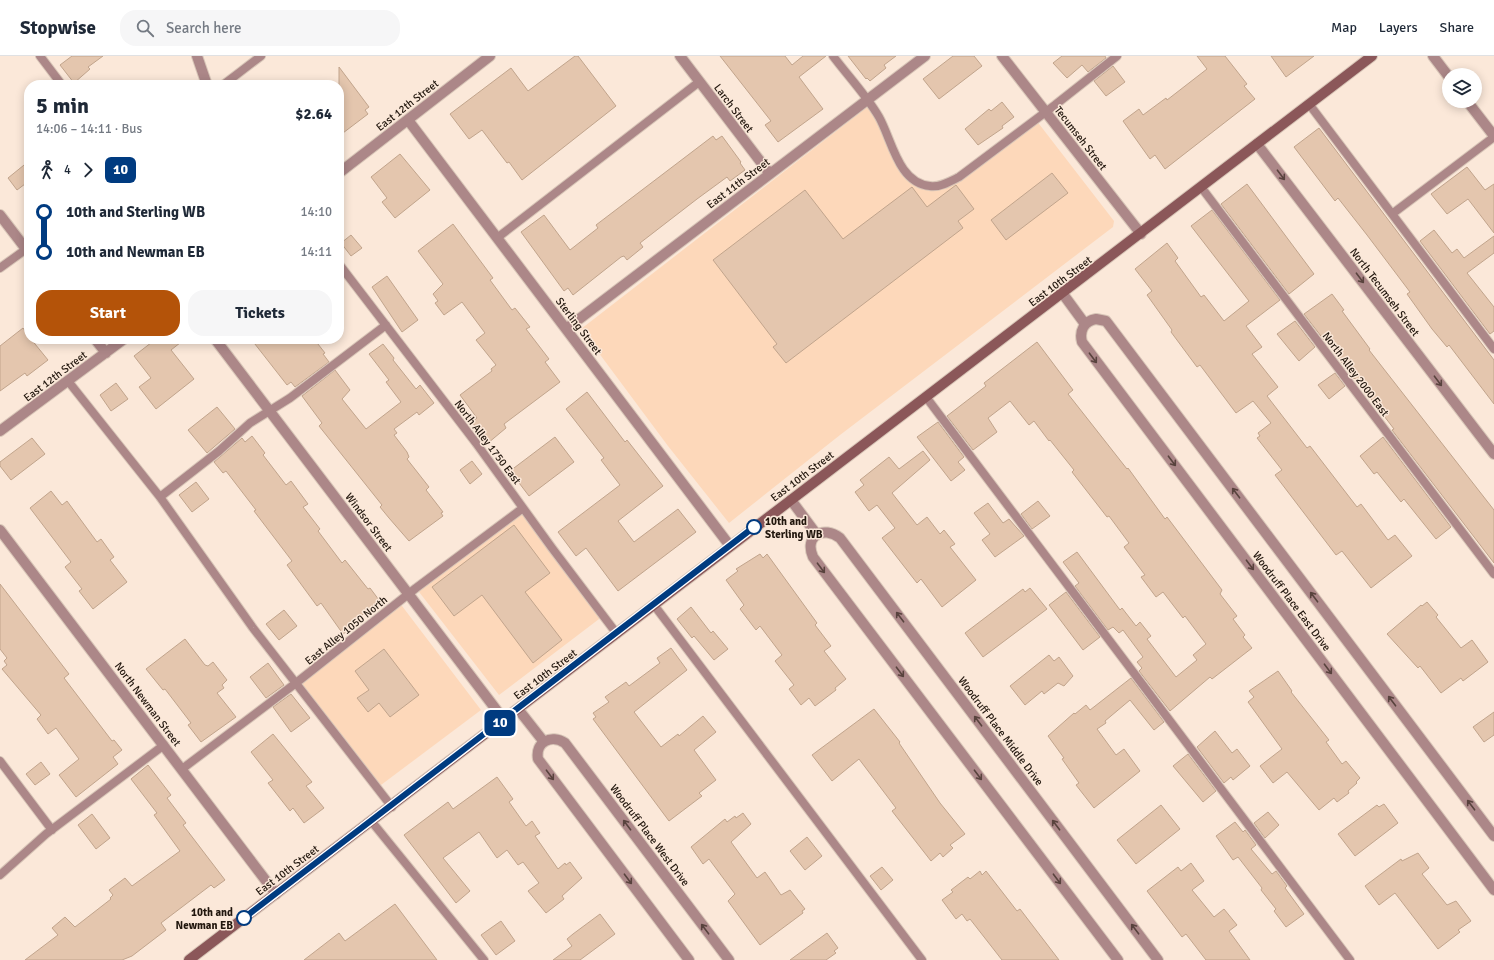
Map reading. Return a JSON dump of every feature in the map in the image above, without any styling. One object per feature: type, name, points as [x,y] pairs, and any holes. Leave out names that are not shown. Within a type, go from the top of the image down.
[{"type":"main road","name":"East 10th Street","points":[[189,960],[372,822],[790,500],[1141,234],[1370,57]]},
{"type":"street","points":[[197,56],[205,80]]},
{"type":"street","name":"East 12th Street","points":[[344,169],[490,56]]},
{"type":"street","name":"Larch Street","points":[[680,56],[770,174]]},
{"type":"street","name":"East 11th Street","points":[[566,329],[925,56]]},
{"type":"street","name":"Tecumseh Street","points":[[1002,56],[1141,234]]},
{"type":"street","points":[[1433,56],[1442,68]]},
{"type":"street","points":[[1473,108],[1494,136]]},
{"type":"street","name":"Sterling Street","points":[[408,120],[730,546]]},
{"type":"street","name":"North Tecumseh Street","points":[[1257,144],[1494,454]]},
{"type":"street","points":[[0,215],[24,245]]},
{"type":"street","points":[[1062,294],[1085,324]]},
{"type":"street","name":"Woodruff Place East Drive","points":[[1494,836],[1106,321],[1096,319],[1085,324],[1081,333],[1082,342],[1494,890]]},
{"type":"street","points":[[99,344],[106,353]]},
{"type":"street","name":"East 12th Street","points":[[0,431],[118,344]]},
{"type":"street","name":"Windsor Street","points":[[219,344],[504,720]]},
{"type":"street","points":[[790,500],[817,535],[811,543],[810,548],[813,557],[1118,960]]},
{"type":"street","name":"North Newman Street","points":[[0,530],[276,894]]},
{"type":"street","name":"Woodruff Place Middle Drive","points":[[817,535],[825,531],[833,532],[840,538],[1158,960]]},
{"type":"street","points":[[518,709],[544,742],[539,747],[538,759],[689,960]]},
{"type":"street","name":"Woodruff Place West Drive","points":[[544,742],[552,738],[565,743],[729,960]]},
{"type":"lane","points":[[40,56],[58,80]]},
{"type":"lane","points":[[230,80],[261,56]]},
{"type":"lane","points":[[832,56],[879,117],[896,157],[909,175],[920,183],[931,187],[959,177],[1117,56]]},
{"type":"lane","points":[[497,238],[699,82]]},
{"type":"lane","points":[[1309,104],[1494,348]]},
{"type":"lane","points":[[1392,214],[1494,136]]},
{"type":"lane","name":"North Alley 2000 East","points":[[1201,187],[1494,574]]},
{"type":"lane","points":[[0,268],[24,253]]},
{"type":"lane","name":"North Alley 1750 East","points":[[344,270],[476,443],[617,634]]},
{"type":"lane","points":[[160,497],[219,451],[250,423],[290,398],[386,325]]},
{"type":"lane","points":[[68,381],[160,497],[253,628],[392,806]]},
{"type":"lane","points":[[926,397],[1350,960]]},
{"type":"lane","name":"East Alley 1050 North","points":[[182,769],[296,683],[408,594],[523,508]]},
{"type":"lane","points":[[654,605],[922,960]]},
{"type":"lane","points":[[0,875],[52,830],[164,745]]},
{"type":"lane","points":[[0,761],[52,830]]},
{"type":"lane","points":[[372,822],[484,960]]},
{"type":"shaded area","points":[[870,105],[897,157],[920,183],[945,183],[1036,120],[1114,221],[1113,227],[840,435],[729,523],[668,446],[581,329]]},
{"type":"shaded area","points":[[523,508],[603,616],[499,695],[416,588]]},
{"type":"shaded area","points":[[399,602],[481,710],[377,788],[296,683]]},
{"type":"building","points":[[72,56],[103,56],[88,67],[90,69],[77,80],[72,80],[60,65]]},
{"type":"building","points":[[575,56],[578,56],[616,106],[522,180],[482,130],[469,139],[450,114],[511,68],[528,91]]},
{"type":"building","points":[[720,56],[785,56],[792,65],[803,56],[826,56],[799,77],[823,109],[778,142],[765,125],[771,121]]},
{"type":"building","points":[[848,56],[896,56],[884,65],[886,68],[870,81],[867,78],[866,79]]},
{"type":"building","points":[[953,56],[974,56],[982,66],[939,99],[923,79]]},
{"type":"building","points":[[1062,56],[1105,56],[1106,58],[1088,72],[1082,65],[1067,78],[1053,63]]},
{"type":"building","points":[[1197,56],[1225,56],[1247,84],[1244,86],[1255,99],[1165,169],[1155,155],[1150,159],[1123,121],[1139,109],[1143,115],[1166,98],[1167,100],[1207,69]]},
{"type":"building","points":[[1271,56],[1314,56],[1286,77]]},
{"type":"building","points":[[1113,66],[1125,82],[1106,96],[1094,81]]},
{"type":"building","points":[[339,67],[369,107],[365,110],[368,114],[344,132],[344,80],[339,80]]},
{"type":"building","points":[[1002,102],[1014,117],[1002,126],[1003,128],[978,145],[965,129],[989,109],[991,111]]},
{"type":"building","points":[[1319,128],[1494,360],[1494,404],[1449,345],[1447,347],[1432,329],[1407,294],[1410,292],[1367,235],[1338,198],[1335,201],[1294,147]]},
{"type":"building","points":[[713,136],[716,140],[722,136],[745,170],[730,181],[727,177],[697,199],[640,243],[643,247],[627,260],[624,256],[621,257],[573,295],[568,288],[564,291],[521,232],[544,215],[570,250],[598,228],[596,225]]},
{"type":"building","points":[[400,154],[430,190],[395,218],[382,202],[387,198],[371,177]]},
{"type":"building","points":[[24,165],[24,185],[17,190],[8,178]]},
{"type":"building","points":[[1467,167],[1485,190],[1494,184],[1494,233],[1468,199],[1447,214],[1431,194]]},
{"type":"building","points":[[1052,173],[1068,193],[1006,240],[991,220]]},
{"type":"building","points":[[1247,184],[1314,274],[1289,294],[1221,204]]},
{"type":"building","points":[[956,185],[974,209],[958,221],[963,228],[786,363],[773,347],[777,344],[713,260],[805,190],[843,239],[912,187],[927,207]]},
{"type":"building","points":[[1212,210],[1280,300],[1246,326],[1262,347],[1252,354],[1278,387],[1267,396],[1307,448],[1310,446],[1357,507],[1361,504],[1388,540],[1395,535],[1412,556],[1371,588],[1342,551],[1336,555],[1275,475],[1282,470],[1257,438],[1260,436],[1258,433],[1271,423],[1253,401],[1236,413],[1200,365],[1197,367],[1171,332],[1172,330],[1147,295],[1152,291],[1135,269],[1167,243],[1178,258],[1175,261],[1201,297],[1204,295],[1224,321],[1249,301],[1191,226]]},
{"type":"building","points":[[453,224],[493,278],[490,280],[512,310],[515,308],[530,327],[526,329],[549,359],[545,362],[560,382],[504,424],[506,428],[488,443],[472,422],[477,418],[460,395],[492,371],[491,369],[496,365],[476,340],[485,333],[462,302],[444,315],[435,303],[438,301],[433,294],[443,284],[418,251]]},
{"type":"building","points":[[1434,230],[1452,253],[1457,249],[1464,258],[1494,236],[1494,253],[1467,273],[1494,307],[1494,331],[1490,334],[1420,241]]},
{"type":"building","points":[[351,235],[362,248],[351,256],[344,247],[344,241]]},
{"type":"building","points":[[387,276],[418,320],[402,332],[372,287]]},
{"type":"building","points":[[1332,294],[1344,310],[1342,311],[1370,349],[1369,350],[1494,510],[1494,563],[1392,430],[1394,429],[1304,314]]},
{"type":"building","points":[[1295,321],[1315,347],[1299,361],[1277,334]]},
{"type":"building","points":[[23,328],[24,344],[35,344],[48,360],[27,376],[25,373],[0,391],[0,346]]},
{"type":"building","points":[[1037,342],[1073,390],[1068,394],[1127,469],[1128,468],[1165,519],[1167,517],[1222,590],[1220,594],[1237,616],[1233,619],[1245,635],[1243,637],[1252,648],[1212,679],[1210,677],[1170,711],[1139,671],[1142,668],[1137,662],[1143,657],[1123,630],[1119,633],[1113,627],[1108,630],[1075,586],[1079,583],[1063,562],[1077,552],[1120,610],[1122,608],[1136,626],[1140,622],[1151,636],[1147,639],[1176,677],[1197,660],[1193,655],[1206,644],[1185,616],[1183,618],[1163,592],[1156,597],[1141,577],[1145,575],[1124,547],[1129,543],[1109,516],[1107,517],[1072,472],[1074,470],[1034,421],[1029,425],[1010,401],[988,418],[997,432],[973,450],[947,416],[986,386],[984,383]]},
{"type":"building","points":[[150,344],[179,344],[171,350],[194,379],[156,409],[139,387],[151,378],[134,356]]},
{"type":"building","points":[[255,344],[318,344],[325,353],[323,354],[329,362],[295,387],[291,382],[287,385]]},
{"type":"building","points":[[383,344],[394,358],[393,360],[416,389],[420,385],[434,403],[419,415],[417,412],[394,429],[397,433],[394,435],[407,452],[409,457],[407,459],[429,487],[426,490],[443,512],[441,513],[443,516],[409,541],[380,507],[382,505],[319,426],[322,423],[302,396],[335,370],[350,390],[342,399],[366,429],[401,402],[386,382],[389,380],[369,354]]},
{"type":"building","points":[[1335,373],[1345,386],[1329,399],[1318,385]]},
{"type":"building","points":[[116,383],[128,399],[111,411],[100,395]]},
{"type":"building","points":[[587,392],[625,442],[627,440],[663,486],[618,521],[634,542],[678,509],[696,532],[618,591],[586,548],[576,556],[558,532],[620,485],[601,460],[604,458],[566,409]]},
{"type":"building","points":[[217,407],[235,429],[207,453],[188,430]]},
{"type":"building","points":[[938,422],[964,457],[958,462],[965,470],[951,481],[917,437]]},
{"type":"building","points":[[252,436],[265,453],[263,455],[286,485],[291,481],[308,504],[303,507],[320,529],[318,531],[342,563],[345,560],[368,589],[370,588],[379,600],[360,617],[362,620],[343,634],[321,603],[317,606],[287,565],[292,561],[254,511],[256,510],[226,471],[223,473],[214,462],[242,438],[245,442]]},
{"type":"building","points":[[555,437],[574,462],[529,496],[510,471]]},
{"type":"building","points":[[1383,437],[1451,527],[1436,539],[1404,499],[1401,502],[1377,472],[1374,474],[1360,456]]},
{"type":"building","points":[[32,438],[45,454],[11,480],[0,466],[0,462]]},
{"type":"building","points":[[923,451],[930,460],[892,493],[917,525],[927,517],[940,534],[944,530],[955,544],[950,547],[976,580],[942,607],[921,579],[917,583],[882,538],[895,528],[877,505],[869,511],[855,492],[864,485],[860,480],[889,457],[899,469]]},
{"type":"building","points":[[472,461],[482,474],[470,484],[460,470]]},
{"type":"building","points":[[196,482],[209,499],[192,512],[179,495]]},
{"type":"building","points":[[51,491],[62,505],[67,501],[97,542],[101,539],[114,557],[110,560],[127,582],[93,609],[79,591],[82,589],[65,567],[71,562],[30,508]]},
{"type":"building","points":[[1038,501],[1050,516],[1032,529],[1021,514]]},
{"type":"building","points":[[988,503],[1003,523],[1009,519],[1024,536],[995,557],[982,540],[990,534],[974,513]]},
{"type":"building","points":[[514,525],[550,573],[525,592],[562,640],[533,663],[482,595],[454,616],[432,587]]},
{"type":"building","points":[[760,554],[763,558],[767,554],[817,623],[815,625],[831,646],[824,651],[846,679],[835,688],[836,690],[815,706],[809,698],[801,705],[789,689],[794,685],[775,661],[782,655],[760,626],[756,630],[740,609],[744,605],[726,580],[738,571],[736,569]]},
{"type":"building","points":[[0,584],[69,674],[64,678],[112,741],[114,740],[122,750],[113,757],[118,764],[76,797],[59,775],[79,759],[56,728],[48,734],[37,719],[41,715],[2,669],[7,665],[4,661],[7,658],[0,649]]},
{"type":"building","points":[[1030,588],[1047,609],[983,657],[965,633],[1023,589],[1025,592]]},
{"type":"building","points":[[1066,592],[1100,637],[1083,650],[1049,605]]},
{"type":"building","points":[[1427,602],[1438,615],[1436,617],[1461,648],[1472,640],[1488,662],[1463,681],[1461,678],[1441,693],[1420,666],[1418,668],[1387,634],[1421,605],[1422,606]]},
{"type":"building","points":[[691,607],[711,633],[713,631],[728,649],[714,660],[694,636],[692,638],[677,619]]},
{"type":"building","points":[[284,610],[297,626],[279,640],[266,624]]},
{"type":"building","points":[[185,639],[205,665],[208,666],[213,662],[227,680],[222,685],[224,688],[217,693],[236,717],[201,742],[188,725],[191,723],[165,689],[163,690],[146,669]]},
{"type":"building","points":[[671,648],[687,670],[634,712],[661,747],[678,734],[679,736],[703,716],[716,732],[694,750],[716,780],[699,793],[702,796],[669,821],[593,719],[596,717],[593,713],[609,702],[605,697],[626,682],[629,686],[660,663],[657,658]]},
{"type":"building","points":[[384,649],[419,695],[390,717],[379,703],[368,712],[357,698],[369,690],[355,671]]},
{"type":"building","points":[[1049,655],[1054,661],[1059,657],[1073,676],[1064,686],[1058,683],[1044,694],[1042,691],[1025,705],[1010,686]]},
{"type":"building","points":[[268,663],[284,685],[266,698],[250,677]]},
{"type":"building","points":[[1278,671],[1292,691],[1291,692],[1329,740],[1326,742],[1342,764],[1346,761],[1360,778],[1348,791],[1349,793],[1337,802],[1334,798],[1319,810],[1287,772],[1273,783],[1260,766],[1282,749],[1248,702],[1254,697],[1249,691]]},
{"type":"building","points":[[1131,678],[1164,722],[1154,730],[1130,700],[1105,721],[1106,723],[1097,729],[1116,755],[1124,749],[1140,771],[1094,808],[1076,785],[1079,783],[1062,759],[1064,758],[1048,736],[1074,713],[1075,714],[1086,705],[1090,710]]},
{"type":"building","points":[[291,694],[310,718],[291,732],[273,707]]},
{"type":"building","points":[[874,709],[900,742],[899,743],[940,803],[965,834],[950,845],[953,848],[943,857],[940,853],[931,861],[892,811],[896,808],[859,759],[832,781],[812,755]]},
{"type":"building","points":[[1494,712],[1494,735],[1484,742],[1473,727]]},
{"type":"building","points":[[1215,731],[1232,753],[1237,749],[1250,766],[1233,780],[1231,777],[1224,783],[1197,747]]},
{"type":"building","points":[[273,734],[312,782],[306,786],[324,808],[304,823],[293,808],[290,811],[268,783],[273,780],[251,752]]},
{"type":"building","points":[[1188,754],[1216,791],[1203,802],[1173,766]]},
{"type":"building","points":[[41,762],[50,774],[35,785],[26,774]]},
{"type":"building","points":[[148,765],[171,795],[167,798],[186,823],[183,825],[225,880],[214,888],[211,885],[161,923],[166,930],[132,956],[122,960],[25,960],[58,935],[52,928],[65,917],[75,927],[111,899],[110,898],[113,895],[109,890],[125,878],[132,886],[180,851],[154,815],[157,813],[131,779]]},
{"type":"building","points":[[497,777],[513,799],[509,802],[526,826],[532,821],[540,833],[535,836],[558,869],[565,863],[566,865],[570,862],[582,878],[562,896],[564,899],[546,913],[528,891],[539,883],[523,862],[518,865],[507,850],[497,858],[479,832],[443,858],[470,891],[456,903],[404,835],[448,802],[453,809]]},
{"type":"building","points":[[1384,804],[1398,823],[1355,856],[1338,834],[1377,805],[1379,807]]},
{"type":"building","points":[[1161,805],[1180,829],[1136,864],[1117,840]]},
{"type":"building","points":[[1268,812],[1279,825],[1265,838],[1254,823]]},
{"type":"building","points":[[743,813],[751,824],[731,842],[757,878],[765,872],[781,895],[790,890],[805,909],[802,911],[803,913],[760,945],[728,901],[735,894],[709,859],[703,864],[691,847],[725,819],[727,822],[735,816],[736,818]]},
{"type":"building","points":[[92,814],[110,838],[96,849],[78,825]]},
{"type":"building","points":[[1235,822],[1243,832],[1245,830],[1256,845],[1251,849],[1272,874],[1276,871],[1287,886],[1285,888],[1304,914],[1286,927],[1274,911],[1276,909],[1261,890],[1262,888],[1238,857],[1233,860],[1216,836]]},
{"type":"building","points":[[807,837],[822,856],[805,870],[790,851]]},
{"type":"building","points":[[1418,853],[1429,868],[1422,874],[1447,905],[1456,901],[1471,921],[1458,930],[1460,932],[1438,949],[1395,893],[1379,905],[1365,886],[1401,859],[1402,861]]},
{"type":"building","points":[[1191,863],[1204,881],[1192,890],[1214,917],[1224,909],[1237,925],[1229,931],[1250,960],[1206,960],[1186,934],[1182,937],[1147,891],[1178,867],[1181,871]]},
{"type":"building","points":[[882,867],[893,880],[881,890],[870,876]]},
{"type":"building","points":[[980,871],[982,875],[986,871],[1017,911],[1020,909],[1059,960],[1002,960],[970,919],[967,921],[962,914],[956,919],[942,900],[953,892],[951,890],[968,877],[970,879]]},
{"type":"building","points":[[395,904],[437,960],[304,960],[339,933],[345,941]]},
{"type":"building","points":[[600,914],[615,934],[580,960],[553,960],[572,946],[567,939]]},
{"type":"building","points":[[501,921],[515,941],[496,955],[481,935]]},
{"type":"building","points":[[827,933],[838,948],[834,951],[836,953],[826,960],[790,960]]},
{"type":"bus line","name":"10","points":[[244,918],[372,822],[754,527]]},
{"type":"place","name":"10th and Sterling WB","points":[[754,527]]},
{"type":"place","name":"10th and Newman EB","points":[[244,918]]}]
